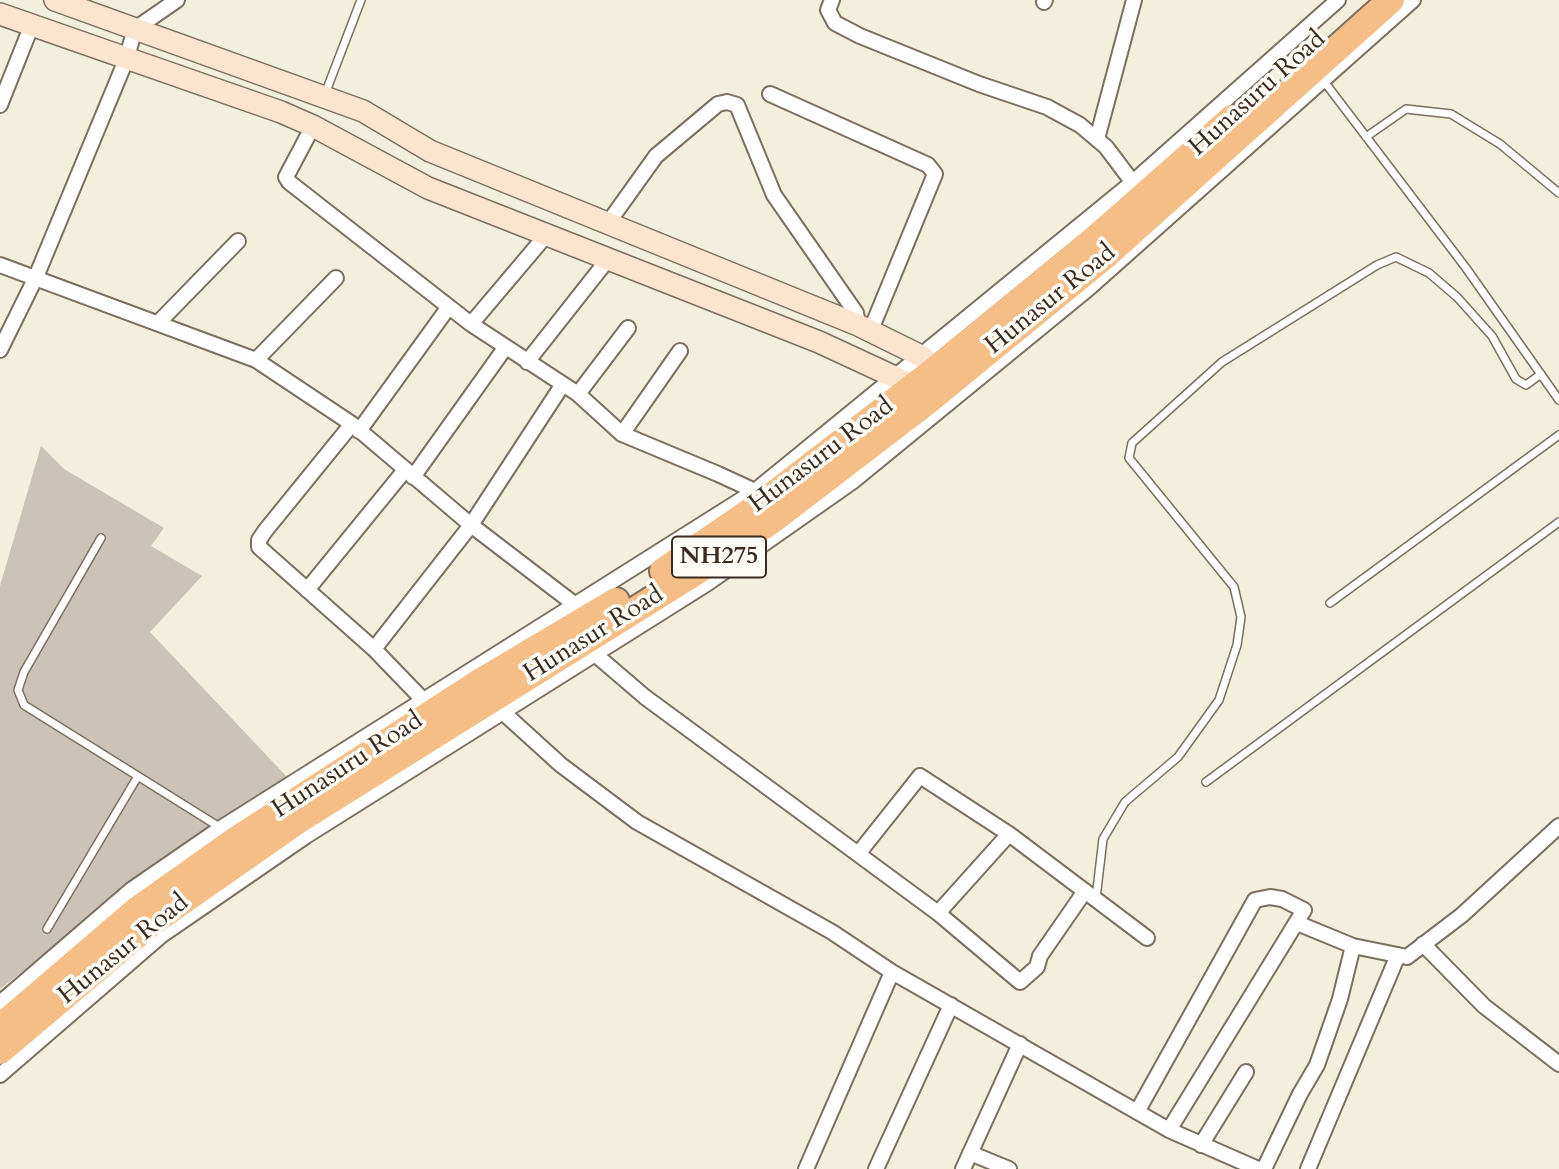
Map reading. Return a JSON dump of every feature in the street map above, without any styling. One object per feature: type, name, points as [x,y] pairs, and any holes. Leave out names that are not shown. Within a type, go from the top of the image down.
[{"type":"highway","name":"Hunasuru Road","points":[[0,1027],[226,835],[429,706],[582,630],[684,558],[758,497],[923,379],[1138,189],[1364,0]]},
{"type":"highway","name":"Hunasur Road","points":[[0,1051],[150,924],[299,820],[495,705],[582,630],[773,520],[923,379],[1104,257],[1318,74],[1391,0]]},
{"type":"street","points":[[55,0],[363,111],[430,151],[864,329],[923,379]]},
{"type":"street","points":[[0,351],[36,277],[126,60],[135,29],[177,0]]},
{"type":"street","points":[[832,0],[828,10],[835,23],[967,79],[1047,107],[1080,125],[1097,139],[1138,189],[1338,0]]},
{"type":"street","points":[[1097,139],[1134,0]]},
{"type":"street","points":[[582,630],[708,583],[852,482],[1089,288],[1318,74],[1413,0]]},
{"type":"street","points":[[0,14],[313,126],[428,188],[548,233],[819,342],[923,379]]},
{"type":"street","points":[[0,106],[31,27]]},
{"type":"street","points":[[770,94],[928,165],[935,174],[864,329]]},
{"type":"street","points":[[608,223],[656,156],[718,104],[727,102],[737,106],[774,195],[856,313],[864,329]]},
{"type":"street","points":[[313,126],[286,177],[289,182],[448,308],[578,394],[622,434],[758,497]]},
{"type":"street","points":[[471,324],[548,233]]},
{"type":"street","points":[[158,323],[238,241]]},
{"type":"street","points":[[527,362],[608,258]]},
{"type":"street","points":[[0,265],[256,360],[355,427],[471,525],[582,630],[645,697],[938,913],[1020,982],[1037,967],[1040,956],[1090,895]]},
{"type":"street","points":[[256,360],[336,278]]},
{"type":"street","points":[[429,706],[373,649],[259,547],[259,540],[355,427],[448,308]]},
{"type":"street","points":[[578,394],[628,328]]},
{"type":"street","points":[[306,590],[409,473],[505,348]]},
{"type":"street","points":[[622,434],[680,351]]},
{"type":"street","points":[[373,649],[471,525],[563,384]]},
{"type":"street","points":[[0,1075],[162,935],[495,705],[561,765],[637,822],[832,932],[891,972],[1169,1130],[1258,1169]]},
{"type":"street","points":[[858,855],[920,776],[1009,834],[1147,938]]},
{"type":"street","points":[[1297,923],[1353,946],[1407,957],[1462,915],[1559,825]]},
{"type":"street","points":[[938,913],[1009,834]]},
{"type":"street","points":[[0,1003],[131,890],[226,835]]},
{"type":"street","points":[[1138,1112],[1255,900],[1270,897],[1282,899],[1304,910],[1169,1130]]},
{"type":"street","points":[[1423,944],[1485,1006],[1559,1064]]},
{"type":"street","points":[[1264,1169],[1300,1094],[1317,1066],[1340,999],[1353,946]]},
{"type":"street","points":[[1308,1169],[1398,955]]},
{"type":"street","points":[[806,1169],[891,972]]},
{"type":"street","points":[[876,1169],[951,1005]]},
{"type":"street","points":[[963,1169],[1020,1044]]},
{"type":"street","points":[[1201,1145],[1246,1072]]},
{"type":"street","points":[[970,1153],[1009,1169]]},
{"type":"lane","points":[[324,97],[361,0]]},
{"type":"lane","points":[[1318,74],[1466,268],[1559,400]]},
{"type":"lane","points":[[1366,137],[1406,108],[1451,114],[1500,144],[1559,193]]},
{"type":"lane","points":[[1090,895],[1103,839],[1125,802],[1178,757],[1219,701],[1237,645],[1241,617],[1234,587],[1129,458],[1132,443],[1222,362],[1377,265],[1395,257],[1429,273],[1457,297],[1492,336],[1516,379],[1525,385],[1541,374]]},
{"type":"lane","points":[[1330,603],[1559,435]]},
{"type":"lane","points":[[1206,782],[1559,522]]},
{"type":"lane","points":[[101,538],[24,672],[18,690],[24,705],[226,835]]},
{"type":"lane","points":[[47,929],[138,776]]},
{"type":"shaded area","points":[[41,446],[64,469],[164,528],[151,546],[202,576],[150,632],[288,778],[169,856],[0,989],[0,586]]}]
